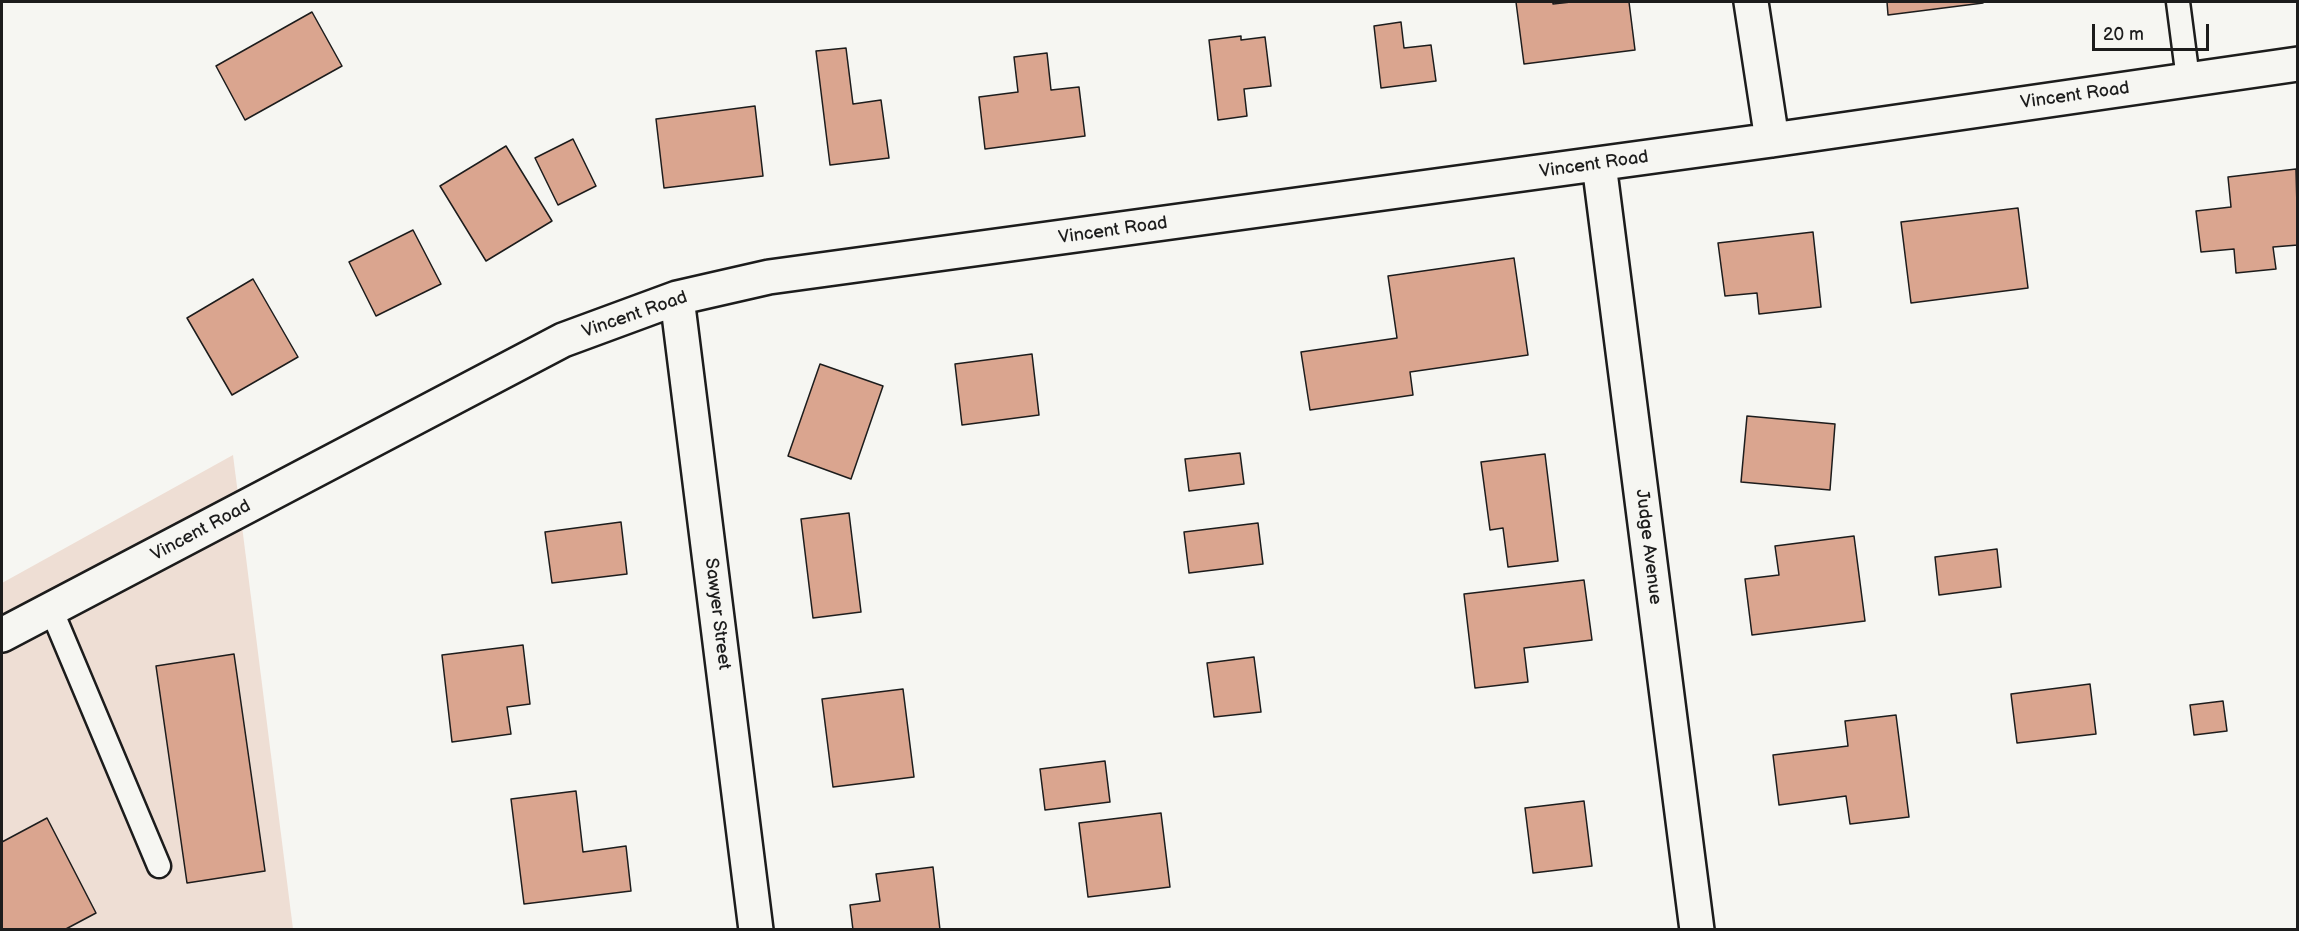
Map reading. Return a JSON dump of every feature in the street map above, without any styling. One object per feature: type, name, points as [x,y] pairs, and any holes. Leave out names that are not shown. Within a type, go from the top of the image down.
[{"type":"street","points":[[1751,2],[1772,140]]},
{"type":"street","name":"Vincent Road","points":[[2,635],[563,340],[677,298],[769,277],[1772,140],[2298,64]]},
{"type":"street","name":"Judge Avenue","points":[[1599,164],[1696,930]]},
{"type":"street","name":"Sawyer Street","points":[[677,298],[756,930]]},
{"type":"lane","points":[[2178,2],[2188,80]]},
{"type":"lane","points":[[51,609],[159,866]]},
{"type":"shaded area","points":[[233,455],[293,929],[2,929],[2,583]]},
{"type":"building","points":[[1516,2],[1553,2],[1553,4],[1629,2],[1635,50],[1524,64]]},
{"type":"building","points":[[1887,2],[1983,2],[1983,3],[1888,15]]},
{"type":"building","points":[[312,12],[342,66],[245,120],[216,66]]},
{"type":"building","points":[[1401,22],[1404,48],[1431,45],[1436,81],[1381,88],[1374,26]]},
{"type":"building","points":[[1241,36],[1241,40],[1265,37],[1271,86],[1244,89],[1247,116],[1218,120],[1209,40]]},
{"type":"building","points":[[846,48],[853,104],[881,100],[889,158],[830,165],[816,51]]},
{"type":"building","points":[[1047,53],[1051,90],[1079,87],[1085,136],[985,149],[979,97],[1018,92],[1014,57]]},
{"type":"building","points":[[755,106],[763,176],[664,188],[656,119]]},
{"type":"building","points":[[573,139],[596,186],[558,205],[535,158]]},
{"type":"building","points":[[506,146],[552,221],[486,261],[440,186]]},
{"type":"building","points":[[2296,169],[2298,245],[2273,247],[2276,269],[2236,273],[2234,249],[2201,252],[2196,211],[2231,207],[2228,177]]},
{"type":"building","points":[[2018,208],[2028,288],[1911,303],[1901,222]]},
{"type":"building","points":[[413,230],[441,284],[376,316],[349,262]]},
{"type":"building","points":[[1813,232],[1821,307],[1759,314],[1757,293],[1725,296],[1718,243]]},
{"type":"building","points":[[1514,258],[1528,355],[1410,372],[1413,395],[1310,410],[1301,352],[1397,338],[1388,276]]},
{"type":"building","points":[[253,279],[298,357],[232,395],[187,318]]},
{"type":"building","points":[[1032,354],[1039,415],[962,425],[955,364]]},
{"type":"building","points":[[820,364],[883,386],[851,479],[788,456]]},
{"type":"building","points":[[1747,416],[1835,424],[1830,490],[1741,482]]},
{"type":"building","points":[[1240,453],[1244,484],[1189,491],[1185,459]]},
{"type":"building","points":[[1545,454],[1558,561],[1508,567],[1503,528],[1490,530],[1481,462]]},
{"type":"building","points":[[849,513],[861,612],[813,618],[801,519]]},
{"type":"building","points":[[621,522],[627,574],[552,583],[545,532]]},
{"type":"building","points":[[1258,523],[1263,564],[1189,573],[1184,532]]},
{"type":"building","points":[[1854,536],[1865,621],[1752,635],[1745,579],[1779,575],[1775,546]]},
{"type":"building","points":[[1997,549],[2001,587],[1939,595],[1935,557]]},
{"type":"building","points":[[1584,580],[1592,640],[1524,648],[1528,682],[1475,688],[1464,594]]},
{"type":"building","points":[[523,645],[530,704],[507,707],[511,734],[452,742],[442,655]]},
{"type":"building","points":[[234,654],[265,871],[187,883],[156,666]]},
{"type":"building","points":[[1254,657],[1261,712],[1214,717],[1207,663]]},
{"type":"building","points":[[2090,684],[2096,734],[2017,743],[2011,694]]},
{"type":"building","points":[[903,689],[914,777],[833,787],[822,699]]},
{"type":"building","points":[[2223,701],[2227,731],[2194,735],[2190,705]]},
{"type":"building","points":[[1896,715],[1909,817],[1850,824],[1846,796],[1779,805],[1773,755],[1848,746],[1845,721]]},
{"type":"building","points":[[1105,761],[1110,802],[1045,810],[1040,769]]},
{"type":"building","points":[[576,791],[583,852],[626,846],[631,891],[524,904],[511,799]]},
{"type":"building","points":[[1584,801],[1592,866],[1533,873],[1525,808]]},
{"type":"building","points":[[1161,813],[1170,887],[1088,897],[1079,823]]},
{"type":"building","points":[[47,818],[96,913],[64,930],[2,930],[2,842]]},
{"type":"building","points":[[933,867],[940,930],[853,930],[850,905],[880,901],[876,874]]}]
